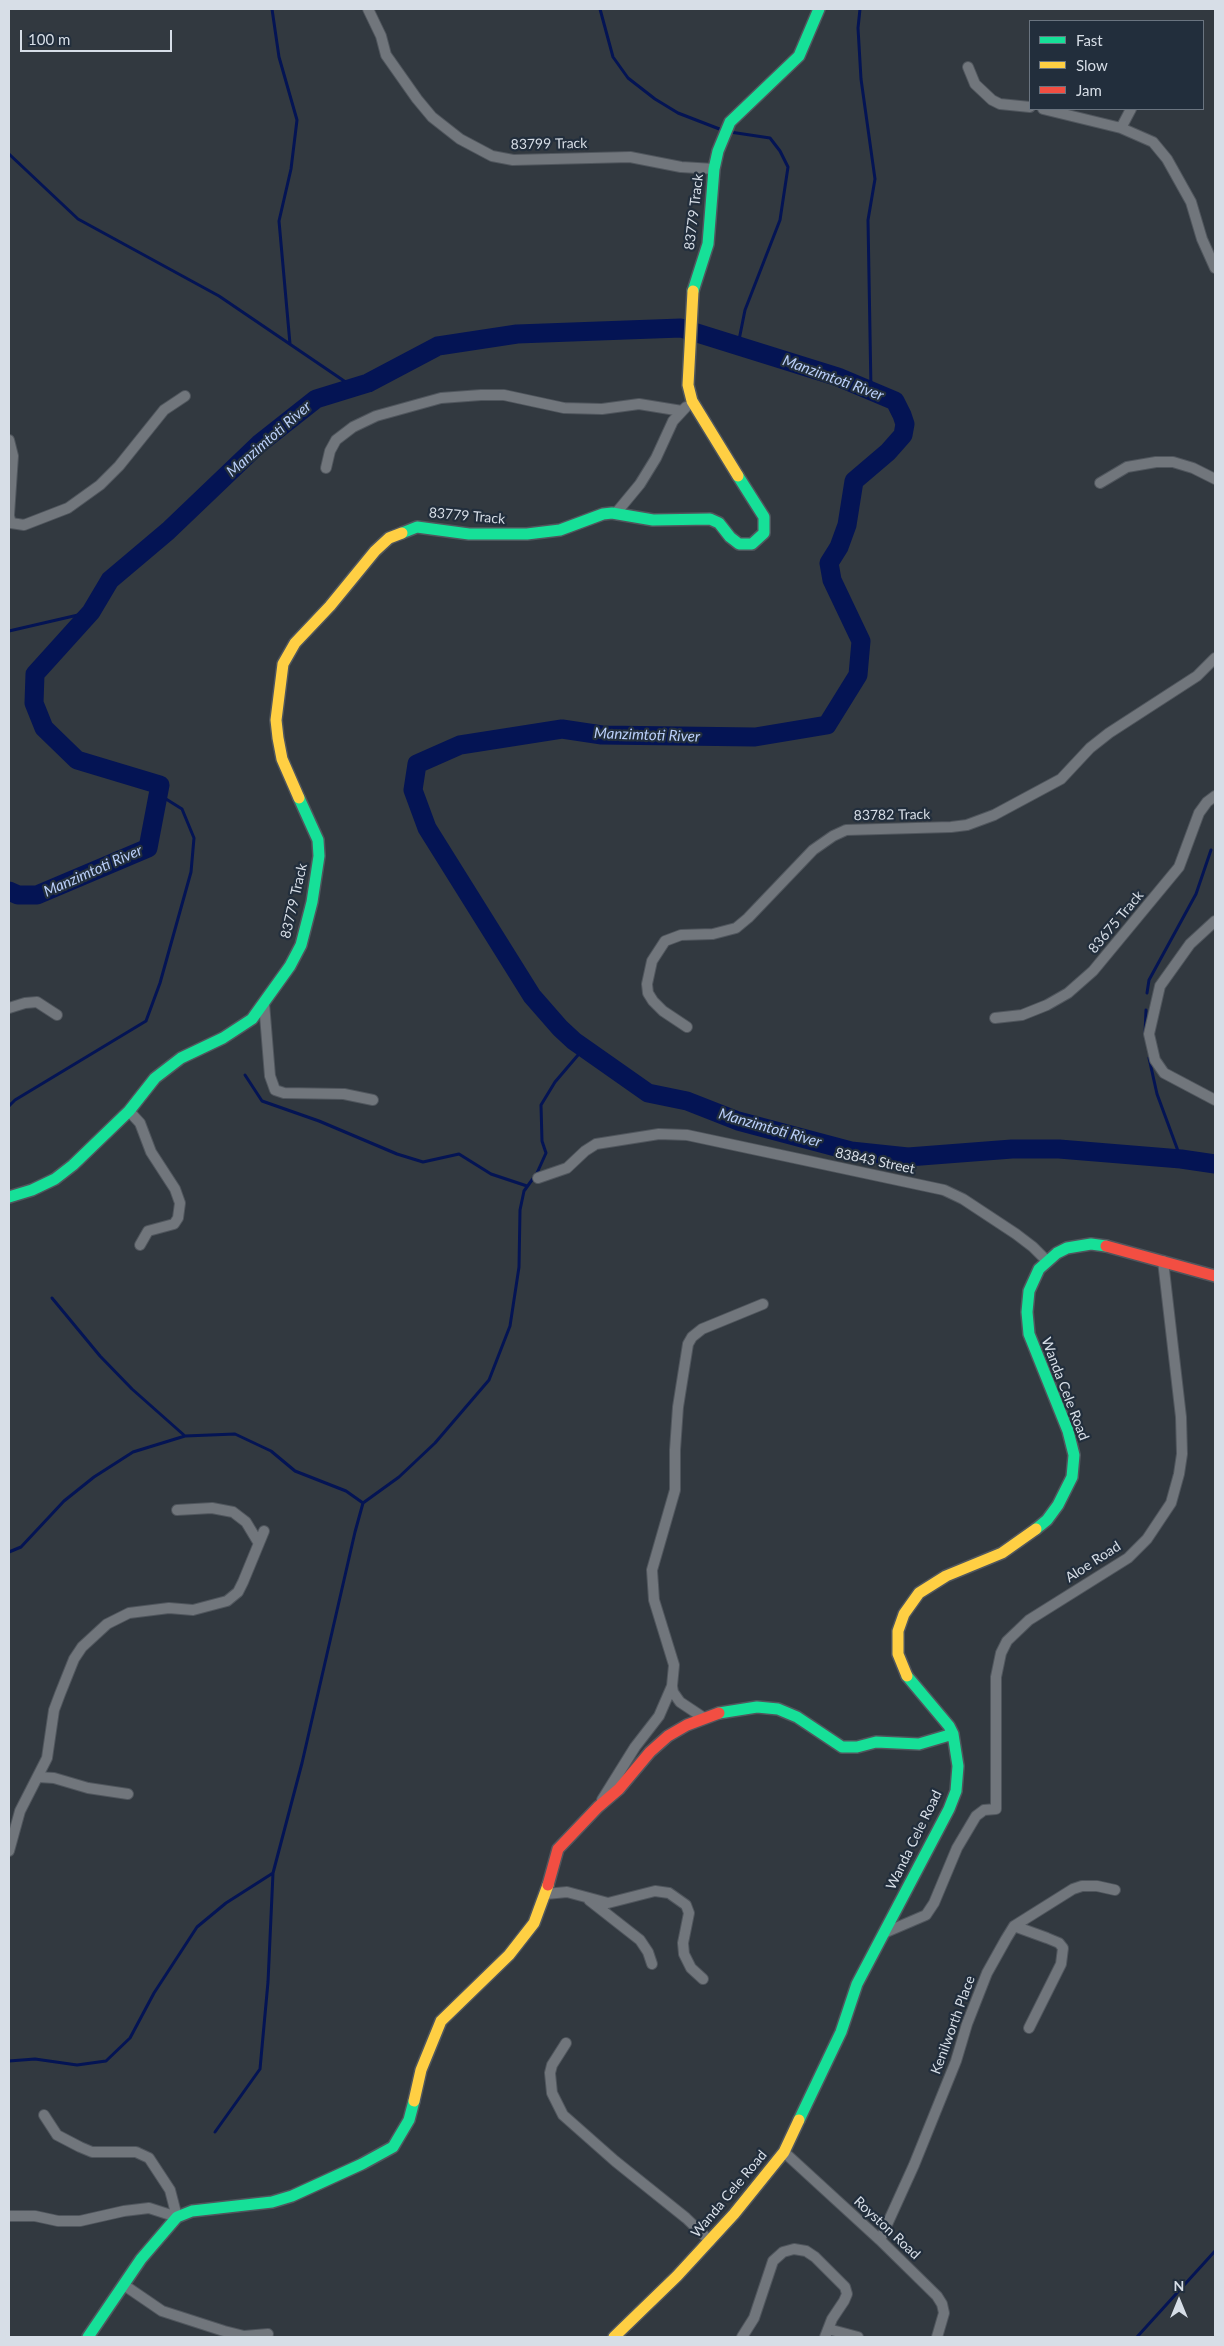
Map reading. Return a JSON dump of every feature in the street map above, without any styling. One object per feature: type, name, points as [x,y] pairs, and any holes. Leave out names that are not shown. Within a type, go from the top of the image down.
[{"type":"street","name":"83799 Track","points":[[368,9],[381,36],[386,55],[417,99],[432,116],[460,139],[492,156],[513,160],[630,157],[681,167],[714,169]]},
{"type":"street","name":"83779 Track","points":[[9,1197],[32,1190],[54,1179],[73,1165],[129,1111],[155,1078],[189,1054],[238,1028],[252,1018],[290,966],[300,945],[312,902],[319,856],[318,840],[282,759],[276,720],[281,675],[285,659],[295,643],[330,606],[375,551],[389,538],[417,527],[469,534],[527,534],[560,530],[603,514],[616,513],[653,520],[710,519],[719,523],[730,537],[739,544],[752,544],[764,533],[765,526],[761,512],[692,402],[688,385],[692,293],[708,244],[714,169],[723,137],[730,122],[799,56],[819,9]]},
{"type":"street","points":[[968,67],[975,84],[992,100],[1000,104],[1029,106]]},
{"type":"street","points":[[1047,110],[1121,128],[1153,142],[1167,159],[1191,202],[1207,253],[1215,268]]},
{"type":"street","points":[[1121,128],[1130,110]]},
{"type":"street","points":[[326,468],[330,452],[336,440],[354,427],[376,416],[441,398],[481,394],[504,395],[564,408],[602,409],[639,404],[682,411]]},
{"type":"street","points":[[9,440],[13,456],[9,515],[11,523],[24,525],[68,508],[100,484],[119,466],[164,410],[186,396]]},
{"type":"street","points":[[616,513],[640,484],[656,458],[673,421],[692,402]]},
{"type":"street","points":[[1100,483],[1127,467],[1156,462],[1172,462],[1193,468],[1215,479]]},
{"type":"street","name":"83782 Track","points":[[687,1027],[663,1011],[648,993],[647,984],[652,961],[665,941],[681,935],[712,934],[736,928],[748,918],[813,850],[832,836],[846,830],[951,827],[967,825],[994,815],[1061,779],[1090,748],[1109,733],[1197,676],[1215,658]]},
{"type":"street","name":"83675 Track","points":[[995,1018],[1022,1015],[1047,1005],[1068,993],[1093,971],[1179,867],[1199,813],[1207,802],[1215,796]]},
{"type":"street","points":[[1215,921],[1190,944],[1160,986],[1149,1034],[1155,1060],[1164,1073],[1215,1100]]},
{"type":"street","points":[[9,1008],[25,1003],[38,1002],[57,1016]]},
{"type":"street","points":[[264,1004],[270,1076],[275,1090],[284,1093],[344,1094],[373,1100]]},
{"type":"street","points":[[129,1111],[140,1122],[151,1152],[175,1189],[180,1203],[178,1218],[174,1224],[148,1231],[140,1245]]},
{"type":"street","name":"83843 Street","points":[[538,1178],[567,1168],[585,1151],[596,1144],[659,1134],[687,1135],[944,1190],[963,1199],[1016,1234],[1047,1261]]},
{"type":"street","name":"Wanda Cele Road","points":[[614,2337],[710,2241],[784,2152],[841,2032],[857,1984],[940,1830],[956,1791],[958,1766],[953,1734],[949,1726],[906,1674],[898,1654],[898,1631],[904,1614],[920,1593],[946,1576],[1002,1553],[1024,1539],[1047,1520],[1058,1505],[1072,1477],[1074,1455],[1068,1431],[1028,1334],[1027,1312],[1029,1291],[1039,1270],[1047,1261],[1068,1248],[1091,1244],[1110,1247],[1215,1276]]},
{"type":"street","name":"Aloe Road","points":[[884,1933],[926,1915],[934,1903],[958,1848],[976,1816],[984,1810],[996,1809],[996,1677],[1001,1653],[1007,1642],[1029,1620],[1128,1558],[1147,1539],[1167,1510],[1173,1496],[1181,1461],[1181,1417],[1163,1261]]},
{"type":"street","points":[[598,1807],[634,1747],[659,1716],[672,1686],[674,1665],[654,1600],[652,1570],[675,1490],[678,1407],[688,1344],[692,1337],[702,1329],[763,1304]]},
{"type":"street","points":[[177,1510],[212,1508],[233,1512],[246,1522],[258,1542]]},
{"type":"street","points":[[9,1851],[20,1811],[47,1758],[54,1710],[74,1659],[82,1647],[107,1624],[129,1613],[169,1608],[193,1610],[227,1601],[238,1592],[264,1530]]},
{"type":"street","points":[[672,1686],[680,1702],[704,1718]]},
{"type":"street","points":[[88,2337],[141,2259],[177,2217],[192,2211],[272,2202],[292,2196],[362,2164],[392,2147],[409,2120],[421,2070],[441,2021],[509,1955],[534,1923],[546,1894],[558,1849],[598,1807],[619,1789],[650,1752],[668,1736],[687,1724],[704,1718],[757,1707],[778,1709],[807,1722],[835,1743],[848,1747],[876,1742],[919,1744],[953,1734]]},
{"type":"street","points":[[38,1777],[54,1778],[88,1788],[128,1794]]},
{"type":"street","name":"Kenilworth Place","points":[[880,2240],[914,2165],[952,2070],[987,1973],[1014,1926],[1073,1889],[1082,1886],[1097,1886],[1115,1890]]},
{"type":"street","points":[[546,1894],[568,1892],[608,1903],[661,1891],[680,1899],[686,1905],[690,1918],[683,1943],[686,1961],[703,1979]]},
{"type":"street","points":[[584,1896],[640,1940],[648,1952],[652,1964]]},
{"type":"street","points":[[1014,1926],[1059,1943],[1063,1948],[1061,1964],[1029,2028]]},
{"type":"street","points":[[566,2043],[552,2065],[550,2073],[552,2093],[563,2115],[622,2168],[686,2218],[710,2241]]},
{"type":"street","points":[[44,2115],[57,2135],[92,2152],[136,2152],[149,2158],[170,2190],[177,2217]]},
{"type":"street","name":"Royston Road","points":[[784,2152],[938,2296],[944,2313],[937,2337]]},
{"type":"street","points":[[9,2216],[35,2216],[58,2221],[80,2221],[124,2211],[149,2208],[177,2217]]},
{"type":"street","points":[[742,2337],[754,2318],[773,2261],[782,2252],[794,2249],[806,2251],[815,2257],[845,2287],[847,2294],[826,2333],[858,2337]]},
{"type":"street","points":[[124,2285],[162,2311],[237,2334],[268,2334]]},
{"type":"waterway","points":[[272,9],[279,57],[297,120],[291,169],[279,221],[290,344]]},
{"type":"waterway","points":[[600,9],[613,57],[628,78],[655,99],[678,113],[722,130]]},
{"type":"waterway","points":[[860,9],[858,28],[861,79],[875,179],[868,220],[871,390]]},
{"type":"waterway","points":[[730,132],[770,138],[780,151],[788,167],[780,220],[745,310],[738,345]]},
{"type":"waterway","points":[[9,154],[78,219],[219,296],[353,387]]},
{"type":"waterway","name":"Manzimtoti River","points":[[9,891],[18,895],[37,895],[148,848],[160,785],[77,760],[44,728],[34,703],[35,674],[91,612],[110,580],[168,531],[259,444],[316,399],[368,383],[438,346],[517,334],[681,328],[838,377],[895,401],[905,424],[903,435],[888,452],[854,481],[847,525],[839,547],[829,563],[832,580],[861,641],[858,675],[827,725],[755,737],[602,735],[562,729],[460,745],[417,764],[413,790],[427,828],[532,996],[574,1041],[648,1093],[687,1101],[738,1121],[851,1151],[908,1157],[1012,1149],[1059,1149],[1181,1159],[1215,1164]]},
{"type":"waterway","points":[[9,631],[91,612]]},
{"type":"waterway","points":[[9,1106],[15,1100],[146,1021],[160,983],[191,872],[194,838],[182,809],[158,794]]},
{"type":"waterway","points":[[1147,993],[1149,980],[1196,894],[1211,850]]},
{"type":"waterway","points":[[1145,1034],[1146,1010]]},
{"type":"waterway","points":[[215,2132],[260,2069],[268,1982],[273,1873],[302,1763],[363,1503],[399,1477],[435,1443],[489,1380],[510,1326],[519,1267],[520,1210],[524,1191],[537,1173],[546,1153],[542,1141],[541,1105],[555,1082],[584,1048]]},
{"type":"waterway","points":[[1149,1058],[1157,1094],[1181,1159]]},
{"type":"waterway","points":[[245,1075],[262,1101],[319,1121],[397,1154],[423,1162],[459,1154],[491,1174],[527,1186]]},
{"type":"waterway","points":[[52,1298],[100,1356],[132,1389],[185,1436]]},
{"type":"waterway","points":[[9,1552],[21,1547],[64,1501],[94,1477],[133,1452],[185,1436],[235,1434],[271,1451],[295,1471],[346,1491],[363,1503]]},
{"type":"waterway","points":[[9,2061],[35,2059],[77,2065],[106,2061],[130,2038],[154,1993],[197,1927],[226,1903],[273,1873]]},
{"type":"waterway","points":[[1137,2337],[1215,2251]]},
{"type":"traffic: fast","points":[[693,291],[708,244],[714,169],[718,151],[730,122],[799,56],[819,9]]},
{"type":"traffic: fast","points":[[402,533],[417,527],[469,534],[527,534],[560,530],[603,514],[612,513],[653,520],[710,519],[719,523],[730,537],[739,544],[752,544],[764,533],[764,517],[738,476]]},
{"type":"traffic: fast","points":[[9,1197],[32,1190],[55,1179],[73,1165],[129,1111],[155,1078],[181,1058],[223,1038],[252,1019],[290,966],[301,945],[312,902],[319,856],[318,840],[299,798]]},
{"type":"traffic: fast","points":[[1036,1529],[1047,1520],[1058,1505],[1072,1477],[1074,1455],[1068,1431],[1029,1334],[1027,1312],[1029,1291],[1039,1269],[1057,1253],[1067,1248],[1091,1244],[1106,1246]]},
{"type":"traffic: fast","points":[[799,2120],[841,2032],[857,1984],[949,1809],[956,1791],[958,1766],[953,1734],[949,1726],[907,1676]]},
{"type":"traffic: fast","points":[[719,1713],[757,1707],[778,1709],[797,1717],[842,1747],[857,1747],[876,1742],[919,1744],[953,1734]]},
{"type":"traffic: fast","points":[[88,2337],[141,2259],[177,2217],[192,2211],[272,2202],[292,2196],[362,2164],[393,2147],[409,2120],[414,2101]]},
{"type":"traffic: slow","points":[[693,291],[688,385],[692,401],[738,476]]},
{"type":"traffic: slow","points":[[299,798],[282,759],[278,738],[276,720],[283,664],[295,643],[330,606],[375,551],[389,538],[402,533]]},
{"type":"traffic: slow","points":[[907,1676],[898,1654],[898,1631],[904,1614],[919,1593],[946,1576],[1002,1553],[1036,1529]]},
{"type":"traffic: slow","points":[[414,2101],[421,2070],[441,2021],[509,1955],[534,1923],[548,1885]]},
{"type":"traffic: slow","points":[[614,2337],[677,2276],[734,2214],[784,2152],[799,2120]]},
{"type":"traffic: jam","points":[[1106,1246],[1215,1276]]},
{"type":"traffic: jam","points":[[548,1885],[558,1849],[598,1807],[619,1789],[650,1752],[668,1736],[687,1725],[719,1713]]}]
